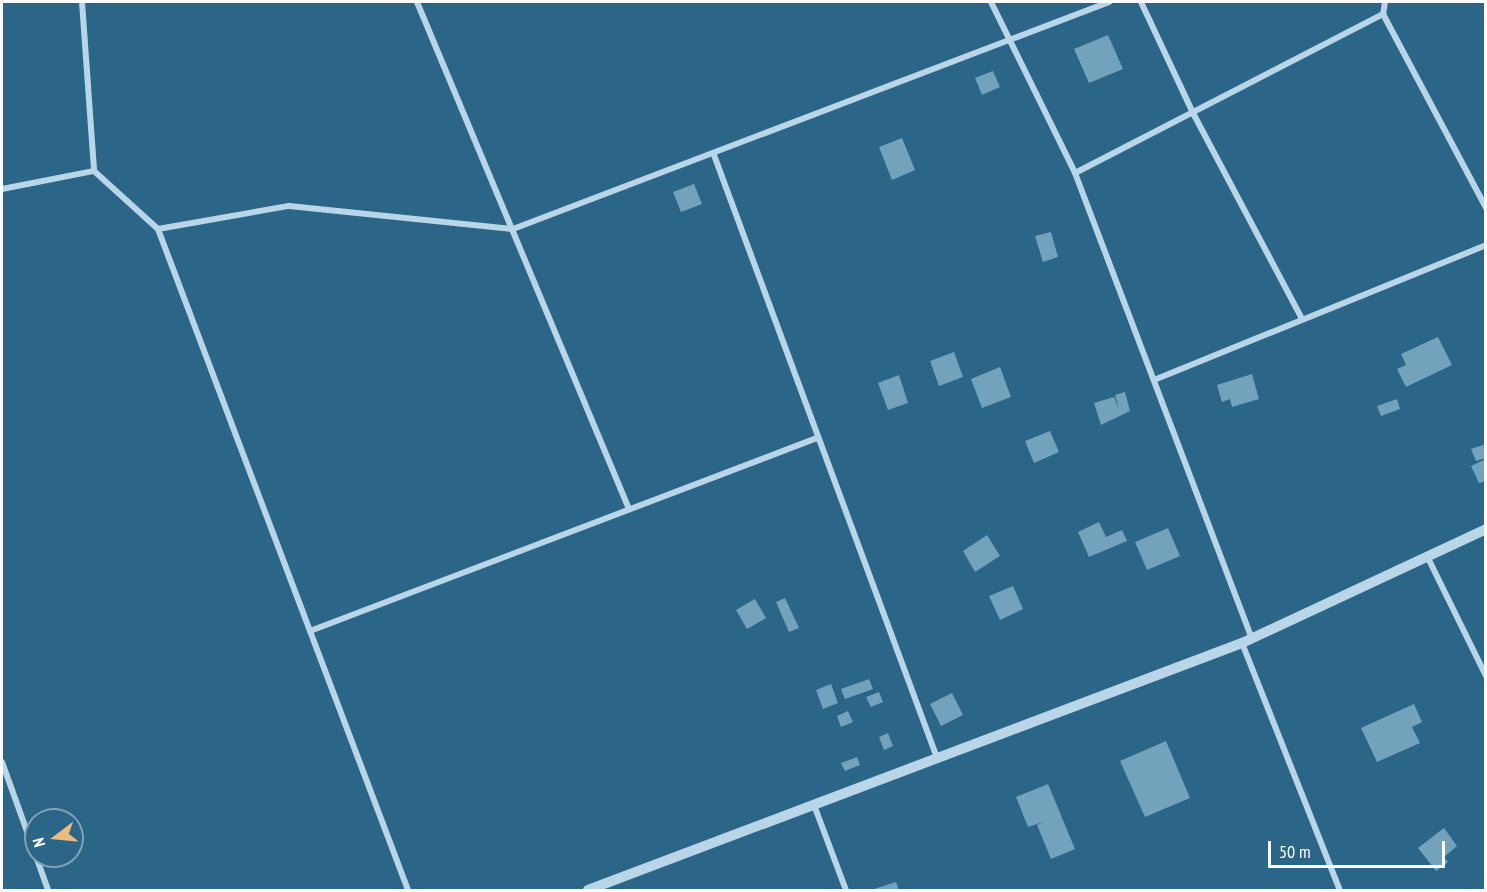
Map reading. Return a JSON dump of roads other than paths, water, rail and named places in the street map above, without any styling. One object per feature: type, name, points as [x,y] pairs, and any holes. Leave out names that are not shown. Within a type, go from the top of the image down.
[{"type":"street","points":[[82,2],[94,171],[158,229],[408,891]]},
{"type":"street","points":[[417,2],[629,509]]},
{"type":"street","points":[[991,2],[1075,173],[1154,380],[1340,891]]},
{"type":"street","points":[[158,229],[289,206],[513,229],[714,155],[1109,2]]},
{"type":"street","points":[[1142,2],[1192,113],[1302,320]]},
{"type":"street","points":[[1384,2],[1383,14],[1485,208]]},
{"type":"street","points":[[1075,173],[1383,14]]},
{"type":"street","points":[[714,155],[937,758]]},
{"type":"street","points":[[2,189],[94,171]]},
{"type":"street","points":[[1154,380],[1485,245]]},
{"type":"street","points":[[310,631],[817,438]]},
{"type":"street","points":[[588,891],[1247,640],[1485,529]]},
{"type":"street","points":[[1427,556],[1485,676]]},
{"type":"street","points":[[2,762],[48,891]]},
{"type":"street","points":[[814,805],[846,891]]}]
